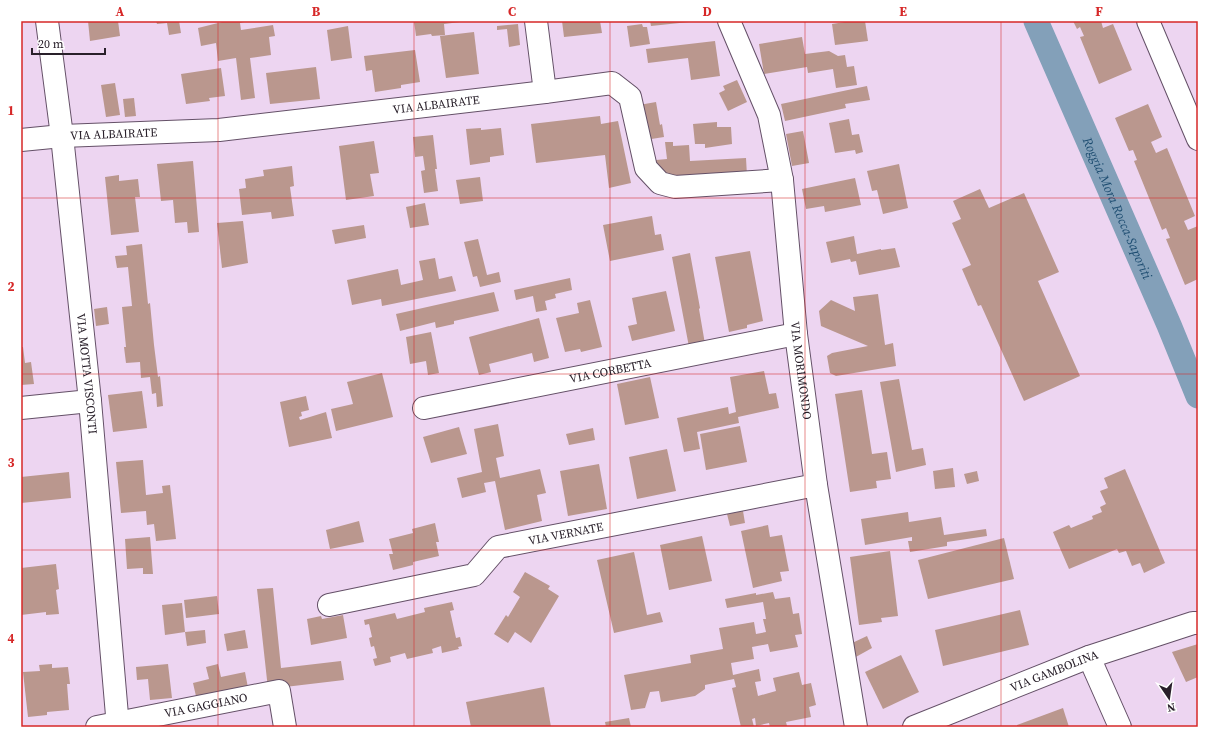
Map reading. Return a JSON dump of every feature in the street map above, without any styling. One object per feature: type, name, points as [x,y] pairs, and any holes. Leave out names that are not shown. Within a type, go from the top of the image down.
[{"type":"street","name":"VIA MOTTA VISCONTI","points":[[47,21],[62,136],[90,401],[111,725]]},
{"type":"street","points":[[536,21],[546,92]]},
{"type":"street","name":"VIA MORIMONDO","points":[[729,21],[769,115],[782,180],[796,334],[816,485],[856,727]]},
{"type":"street","points":[[1148,21],[1198,139]]},
{"type":"street","name":"VIA ALBAIRATE","points":[[21,140],[62,136],[219,130],[612,83],[630,97],[646,168],[660,183],[675,187],[782,180]]},
{"type":"street","name":"VIA CORBETTA","points":[[424,408],[796,334]]},
{"type":"street","points":[[21,408],[90,401]]},
{"type":"street","name":"VIA VERNATE","points":[[329,605],[474,574],[498,547],[816,485]]},
{"type":"street","name":"VIA GAMBOLINA","points":[[914,727],[1089,657],[1193,623],[1198,624]]},
{"type":"street","points":[[1089,657],[1120,727]]},
{"type":"street","name":"VIA GAGGIANO","points":[[111,725],[279,691],[285,727]]},
{"type":"building","points":[[88,21],[118,21],[120,36],[90,41]]},
{"type":"building","points":[[156,21],[179,21],[181,33],[169,35],[167,23],[157,24]]},
{"type":"building","points":[[226,21],[248,21],[240,23],[241,30],[273,25],[275,36],[269,37],[271,55],[250,58],[255,98],[241,100],[236,58],[218,61],[216,43],[201,46],[198,28]]},
{"type":"building","points":[[414,21],[460,22],[444,24],[445,35],[432,36],[431,34],[416,36]]},
{"type":"building","points":[[562,21],[600,21],[602,33],[564,37]]},
{"type":"building","points":[[650,21],[689,21],[689,22],[651,26]]},
{"type":"building","points":[[851,21],[865,21],[868,41],[835,45],[832,24]]},
{"type":"building","points":[[1073,21],[1101,21],[1103,28],[1113,24],[1132,70],[1099,84],[1080,37],[1084,36],[1080,27],[1077,29]]},
{"type":"building","points":[[518,24],[520,45],[509,47],[507,29],[497,30],[497,26]]},
{"type":"building","points":[[642,24],[643,27],[647,27],[650,44],[630,47],[627,26]]},
{"type":"building","points":[[348,26],[352,58],[331,61],[327,30]]},
{"type":"building","points":[[474,32],[479,74],[446,78],[440,36]]},
{"type":"building","points":[[802,37],[805,54],[829,51],[838,56],[845,55],[847,67],[854,66],[857,85],[836,88],[833,69],[808,73],[807,67],[764,74],[759,44]]},
{"type":"building","points":[[715,41],[720,76],[691,80],[688,58],[648,63],[646,49]]},
{"type":"building","points":[[415,50],[420,82],[401,85],[401,88],[375,92],[372,70],[366,71],[364,56]]},
{"type":"building","points":[[316,67],[320,99],[270,104],[266,73]]},
{"type":"building","points":[[221,68],[225,96],[209,98],[210,101],[186,104],[181,74]]},
{"type":"building","points":[[737,80],[747,102],[728,111],[719,93],[725,90],[723,86]]},
{"type":"building","points":[[115,83],[120,115],[106,117],[101,85]]},
{"type":"building","points":[[867,86],[870,100],[845,104],[846,108],[785,121],[781,104]]},
{"type":"building","points":[[134,98],[136,116],[125,117],[123,99]]},
{"type":"building","points":[[656,102],[660,125],[662,124],[664,137],[645,140],[639,105]]},
{"type":"building","points":[[1148,104],[1162,137],[1151,142],[1156,153],[1167,148],[1195,216],[1184,221],[1188,230],[1198,226],[1198,279],[1185,285],[1166,239],[1170,238],[1166,228],[1162,230],[1134,161],[1137,160],[1133,150],[1129,151],[1115,118]]},
{"type":"building","points":[[600,116],[601,124],[618,121],[631,183],[609,188],[605,155],[536,163],[531,124]]},
{"type":"building","points":[[849,119],[852,135],[859,134],[863,152],[856,154],[855,150],[835,153],[829,123]]},
{"type":"building","points":[[717,122],[717,127],[731,127],[732,144],[705,148],[705,144],[695,144],[693,124]]},
{"type":"building","points":[[481,128],[481,130],[501,128],[504,155],[490,157],[490,162],[470,165],[466,129]]},
{"type":"building","points":[[803,131],[809,163],[792,166],[786,134]]},
{"type":"building","points":[[433,135],[438,191],[424,193],[421,171],[425,170],[423,156],[415,157],[413,137]]},
{"type":"building","points":[[374,141],[379,173],[370,174],[374,196],[346,200],[339,146]]},
{"type":"building","points":[[665,142],[673,142],[673,146],[689,145],[690,161],[746,158],[747,176],[658,178],[656,160],[667,159]]},
{"type":"building","points":[[193,161],[199,232],[188,233],[187,222],[175,223],[173,200],[161,201],[157,164]]},
{"type":"building","points":[[899,164],[908,208],[883,214],[877,190],[872,191],[867,171]]},
{"type":"building","points":[[292,166],[294,186],[290,187],[294,216],[272,219],[271,212],[242,215],[239,189],[246,188],[245,179],[264,176],[263,170]]},
{"type":"building","points":[[119,175],[119,181],[138,179],[140,197],[135,197],[139,232],[111,235],[105,177]]},
{"type":"building","points":[[480,177],[483,201],[460,204],[456,180]]},
{"type":"building","points":[[855,178],[861,205],[825,212],[824,206],[806,209],[802,189]]},
{"type":"building","points":[[980,189],[989,208],[1024,193],[1059,272],[1038,281],[1080,376],[1024,401],[981,305],[978,306],[962,269],[971,265],[952,223],[961,219],[953,201]]},
{"type":"building","points":[[425,203],[429,225],[410,228],[406,207]]},
{"type":"building","points":[[652,216],[655,235],[661,234],[664,250],[610,261],[603,225]]},
{"type":"building","points":[[243,221],[248,263],[222,268],[217,223]]},
{"type":"building","points":[[364,225],[366,238],[335,244],[332,230]]},
{"type":"building","points":[[854,236],[857,254],[895,248],[900,267],[859,275],[856,261],[851,262],[850,259],[831,263],[826,242]]},
{"type":"building","points":[[478,239],[487,275],[499,272],[501,282],[480,287],[477,276],[473,277],[464,242]]},
{"type":"building","points":[[142,244],[148,304],[150,303],[158,377],[160,376],[163,406],[157,407],[156,393],[152,394],[150,377],[141,378],[140,362],[126,363],[122,307],[132,306],[128,267],[117,268],[115,256],[127,255],[126,246]]},
{"type":"building","points":[[750,251],[763,321],[747,325],[747,328],[729,332],[715,257]]},
{"type":"building","points":[[690,253],[705,344],[689,347],[672,257]]},
{"type":"building","points":[[435,258],[439,279],[452,276],[456,291],[382,306],[381,299],[352,305],[347,280],[398,269],[401,285],[423,280],[419,261]]},
{"type":"building","points":[[570,278],[572,290],[555,294],[556,298],[545,301],[547,310],[536,312],[533,296],[516,300],[514,290]]},
{"type":"building","points":[[666,291],[675,331],[632,341],[628,326],[637,324],[632,298]]},
{"type":"building","points":[[494,292],[499,311],[454,321],[454,324],[436,328],[435,322],[400,331],[396,314]]},
{"type":"building","points":[[878,294],[885,345],[893,343],[896,366],[836,376],[830,373],[827,356],[832,353],[868,346],[821,326],[819,311],[831,300],[855,311],[853,297]]},
{"type":"building","points":[[590,300],[602,347],[581,352],[580,349],[565,352],[556,318],[579,313],[577,303]]},
{"type":"building","points":[[107,307],[109,324],[96,326],[94,309]]},
{"type":"building","points":[[539,318],[549,358],[534,362],[532,353],[489,364],[491,372],[479,375],[469,337]]},
{"type":"building","points":[[431,332],[439,373],[428,375],[426,361],[410,364],[406,337]]},
{"type":"building","points":[[21,347],[23,347],[25,363],[31,362],[34,384],[21,385]]},
{"type":"building","points":[[764,371],[769,394],[776,393],[779,408],[738,417],[739,423],[697,432],[700,449],[684,452],[677,418],[728,407],[729,414],[736,412],[730,377]]},
{"type":"building","points":[[382,373],[393,417],[336,431],[331,409],[353,404],[347,382]]},
{"type":"building","points":[[650,377],[659,418],[625,425],[617,384]]},
{"type":"building","points":[[899,379],[912,450],[923,448],[926,465],[896,472],[880,382]]},
{"type":"building","points":[[862,390],[872,454],[887,452],[891,479],[876,481],[877,488],[850,492],[835,394]]},
{"type":"building","points":[[142,391],[147,428],[113,432],[108,395]]},
{"type":"building","points":[[306,396],[309,410],[301,412],[302,416],[299,417],[300,420],[326,412],[332,438],[289,447],[280,402]]},
{"type":"building","points":[[498,424],[504,456],[496,458],[500,478],[540,469],[546,493],[537,495],[542,521],[505,530],[495,481],[484,483],[486,492],[462,498],[457,478],[482,472],[474,429]]},
{"type":"building","points":[[740,426],[747,462],[706,470],[700,434]]},
{"type":"building","points":[[459,427],[467,454],[431,463],[423,437]]},
{"type":"building","points":[[593,428],[595,440],[569,445],[566,434]]},
{"type":"building","points":[[667,449],[676,491],[637,499],[629,457]]},
{"type":"building","points":[[143,460],[146,495],[163,493],[162,486],[170,485],[176,539],[156,541],[154,524],[147,525],[146,511],[121,513],[116,462]]},
{"type":"building","points":[[599,464],[607,509],[568,516],[560,471]]},
{"type":"building","points":[[953,468],[955,487],[935,489],[933,471]]},
{"type":"building","points":[[1125,469],[1165,563],[1144,573],[1140,563],[1132,566],[1126,551],[1119,553],[1117,549],[1069,569],[1053,532],[1069,525],[1071,528],[1093,519],[1092,516],[1102,512],[1100,507],[1106,504],[1100,491],[1108,488],[1104,478]]},
{"type":"building","points":[[977,471],[979,481],[967,484],[964,474]]},
{"type":"building","points":[[69,472],[71,498],[21,503],[21,477]]},
{"type":"building","points":[[743,511],[745,523],[730,526],[727,514]]},
{"type":"building","points":[[908,512],[909,522],[941,517],[944,535],[986,529],[987,536],[947,542],[947,546],[910,552],[908,541],[912,541],[912,537],[865,545],[861,519]]},
{"type":"building","points":[[359,521],[364,542],[330,549],[326,530]]},
{"type":"building","points":[[435,523],[439,542],[436,542],[439,556],[413,562],[413,565],[393,570],[389,554],[393,554],[389,539],[413,533],[412,529]]},
{"type":"building","points":[[768,525],[770,537],[782,535],[789,571],[780,572],[782,581],[753,588],[741,531]]},
{"type":"building","points":[[702,536],[712,581],[669,590],[660,545]]},
{"type":"building","points":[[150,537],[153,574],[143,574],[143,568],[127,569],[125,539]]},
{"type":"building","points":[[1004,538],[1014,579],[928,599],[918,560]]},
{"type":"building","points":[[890,551],[898,616],[881,618],[882,622],[859,625],[850,557]]},
{"type":"building","points":[[634,552],[647,615],[660,612],[663,622],[614,633],[597,560]]},
{"type":"building","points":[[56,564],[59,589],[56,590],[59,614],[46,615],[46,612],[21,615],[21,568]]},
{"type":"building","points":[[525,572],[550,586],[548,589],[559,596],[531,643],[515,632],[508,643],[494,634],[506,615],[508,617],[520,597],[513,592]]},
{"type":"building","points":[[273,588],[281,668],[341,661],[344,680],[268,689],[257,589]]},
{"type":"building","points":[[773,592],[775,599],[790,597],[793,614],[799,613],[802,634],[795,635],[798,647],[770,652],[768,644],[752,647],[754,659],[731,663],[733,675],[759,669],[761,681],[755,682],[758,696],[776,691],[773,678],[799,672],[802,685],[811,683],[816,705],[809,707],[811,717],[786,722],[787,726],[782,727],[770,727],[769,723],[756,726],[755,718],[752,719],[754,727],[741,727],[732,688],[736,687],[734,679],[705,685],[705,689],[695,696],[661,702],[659,691],[650,692],[645,708],[631,710],[624,675],[691,663],[690,655],[723,649],[719,628],[754,622],[756,634],[766,632],[763,619],[766,619],[763,602],[727,608],[725,599],[756,593],[756,595]]},
{"type":"building","points":[[217,596],[219,614],[186,618],[184,600]]},
{"type":"building","points":[[452,602],[454,610],[450,611],[456,638],[460,637],[462,646],[458,647],[459,649],[442,653],[441,646],[432,649],[433,653],[407,659],[405,653],[390,657],[391,662],[375,666],[373,659],[377,658],[374,646],[371,647],[369,638],[372,637],[369,624],[365,625],[364,620],[395,613],[397,619],[425,612],[424,608]]},
{"type":"building","points":[[182,603],[185,632],[165,635],[162,605]]},
{"type":"building","points":[[1020,610],[1029,645],[943,666],[935,630]]},
{"type":"building","points":[[343,615],[347,638],[311,645],[307,619],[321,616],[322,619]]},
{"type":"building","points":[[205,630],[206,643],[187,646],[185,632]]},
{"type":"building","points":[[245,630],[248,648],[227,651],[224,634]]},
{"type":"building","points":[[867,636],[872,648],[854,658],[850,644]]},
{"type":"building","points":[[1198,644],[1198,677],[1186,682],[1172,652]]},
{"type":"building","points":[[901,655],[919,692],[883,709],[865,672]]},
{"type":"building","points":[[52,664],[52,668],[68,667],[70,684],[67,684],[69,710],[47,712],[47,715],[28,717],[23,672],[40,671],[39,665]]},
{"type":"building","points":[[168,664],[172,698],[150,700],[148,679],[137,680],[136,667]]},
{"type":"building","points":[[218,664],[221,677],[245,672],[249,693],[198,705],[193,683],[209,679],[206,667]]},
{"type":"building","points":[[544,687],[551,727],[471,727],[466,702]]},
{"type":"building","points":[[1063,708],[1069,727],[1017,727],[1017,725]]},
{"type":"building","points":[[629,718],[631,727],[606,727],[605,722]]},
{"type":"waterway","name":"Roggia Mora Rocca-Saporiti","points":[[1036,21],[1169,325],[1198,396]]}]
